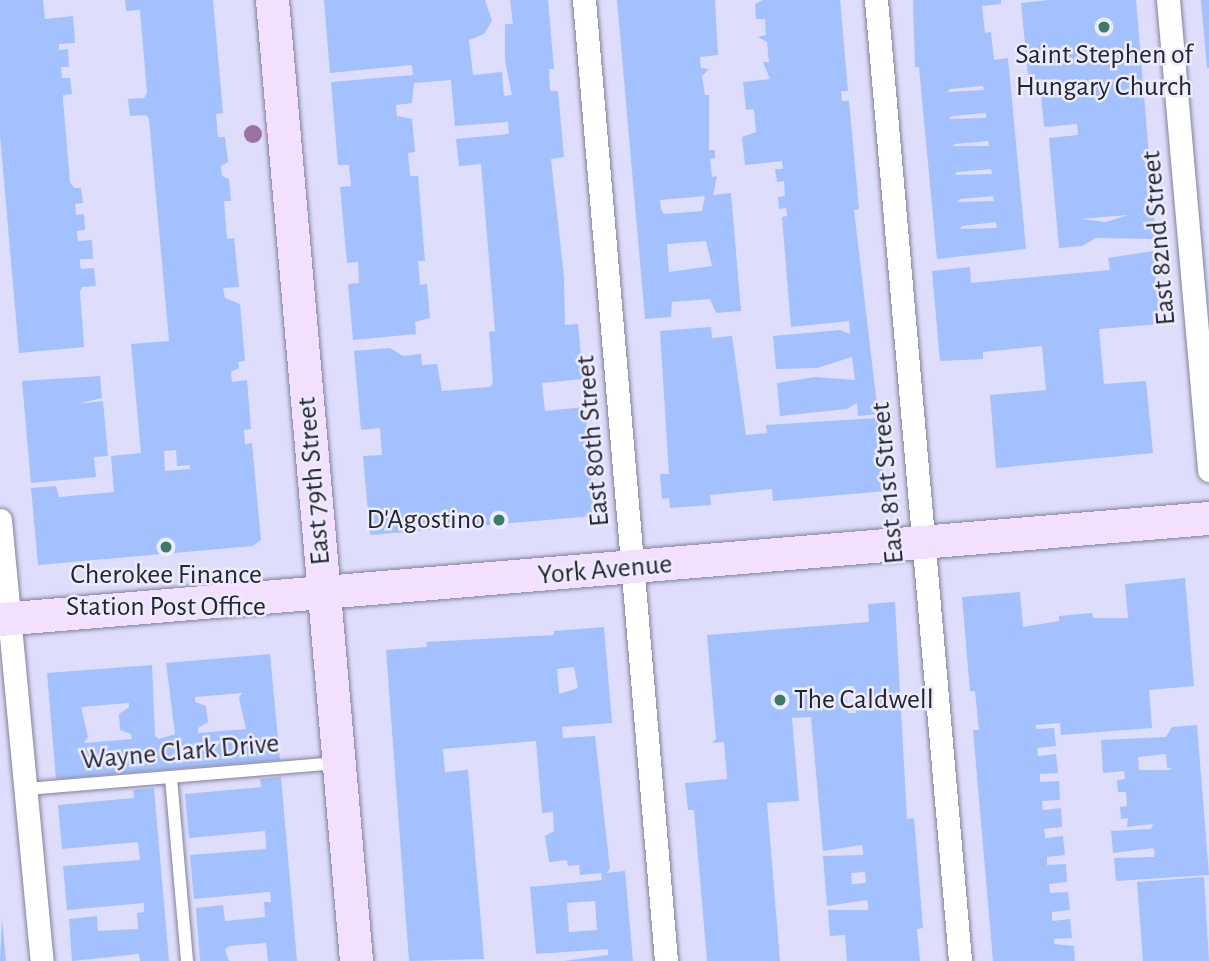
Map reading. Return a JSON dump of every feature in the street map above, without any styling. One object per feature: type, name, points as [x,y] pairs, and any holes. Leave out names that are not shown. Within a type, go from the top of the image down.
[{"type":"main road","name":"East 79th Street","points":[[272,0],[356,961]]},
{"type":"main road","name":"York Avenue","points":[[5,619],[1209,518]]},
{"type":"street","name":"East 80th Street","points":[[584,0],[666,961]]},
{"type":"street","name":"East 81st Street","points":[[876,0],[960,961]]},
{"type":"street","name":"East 82nd Street","points":[[1168,0],[1209,470]]},
{"type":"street","points":[[0,520],[5,619],[27,789],[42,961]]},
{"type":"lane","name":"Wayne Clark Drive","points":[[27,789],[339,763]]},
{"type":"lane","points":[[170,778],[187,961]]},
{"type":"building","points":[[0,0],[43,0],[45,19],[73,16],[75,43],[59,44],[59,50],[68,49],[69,67],[61,67],[62,78],[70,78],[72,94],[63,95],[70,182],[74,188],[81,188],[83,203],[75,204],[76,215],[84,214],[85,230],[77,231],[78,241],[92,240],[93,259],[80,259],[80,264],[81,269],[94,268],[96,286],[82,287],[80,292],[84,347],[19,353],[0,135]]},
{"type":"building","points":[[125,0],[213,0],[223,113],[216,114],[218,137],[225,137],[228,162],[221,166],[222,176],[229,179],[231,201],[224,201],[227,239],[234,238],[239,287],[223,288],[225,298],[240,304],[245,361],[238,362],[239,368],[231,372],[232,382],[247,380],[251,429],[244,430],[245,444],[252,443],[261,540],[253,546],[38,565],[31,488],[56,486],[59,497],[114,492],[111,456],[141,453],[131,344],[169,341],[149,119],[146,115],[130,116],[128,99],[144,98],[147,93],[140,10],[126,11]],"holes":[[[176,450],[177,466],[190,465],[190,469],[165,471],[164,451]]]},
{"type":"building","points":[[324,0],[485,0],[492,21],[484,34],[469,40],[473,75],[502,72],[504,96],[512,95],[505,61],[505,24],[513,24],[510,0],[548,0],[554,69],[549,69],[550,91],[558,91],[564,157],[551,159],[564,277],[565,325],[578,324],[583,379],[542,383],[545,411],[585,407],[594,516],[370,535],[363,456],[382,455],[380,428],[361,430],[354,351],[390,348],[403,356],[421,354],[422,365],[437,364],[442,391],[490,387],[493,383],[489,332],[495,331],[481,164],[459,166],[456,139],[509,134],[508,122],[455,126],[451,80],[414,83],[412,103],[396,105],[397,116],[412,119],[415,152],[408,153],[410,176],[418,176],[425,261],[418,261],[420,285],[427,284],[430,318],[415,322],[416,334],[353,340],[348,284],[359,283],[358,262],[347,263],[340,187],[351,186],[349,165],[338,165],[331,82],[413,75],[412,65],[330,73]]},
{"type":"building","points":[[617,0],[715,0],[718,55],[700,57],[701,68],[709,69],[702,76],[705,95],[709,95],[709,150],[715,150],[715,158],[710,159],[712,177],[717,176],[713,195],[731,193],[741,311],[716,313],[710,299],[672,302],[671,317],[645,319]],"holes":[[[705,196],[702,211],[664,214],[661,209],[660,200]],[[706,241],[712,266],[669,272],[667,244]]]},
{"type":"building","points":[[763,0],[840,0],[848,91],[841,91],[842,101],[849,101],[859,209],[854,210],[878,414],[858,416],[857,403],[847,409],[780,416],[777,383],[815,377],[855,380],[852,357],[817,368],[776,369],[773,336],[840,330],[850,334],[849,321],[791,327],[782,217],[787,216],[786,208],[779,209],[778,197],[785,196],[784,181],[777,182],[775,169],[783,169],[782,161],[745,165],[742,137],[756,132],[754,109],[746,110],[743,82],[770,79],[763,62],[769,62],[767,42],[758,37],[766,35],[765,19],[756,19],[755,4]]},
{"type":"building","points":[[913,0],[1001,0],[1001,4],[982,6],[985,33],[991,32],[994,60],[1008,58],[1026,249],[937,259],[919,67],[915,67]],"holes":[[[983,86],[984,90],[947,92],[950,89]],[[986,113],[986,118],[949,119],[952,116]],[[988,141],[989,146],[952,146]],[[991,169],[992,174],[955,175],[957,172]],[[993,196],[994,201],[957,202],[960,199]],[[996,222],[997,228],[960,229],[962,226]]]},
{"type":"building","points":[[1049,0],[1136,0],[1156,239],[1096,238],[1082,246],[1059,248],[1049,138],[1078,135],[1077,124],[1044,127],[1041,94],[1074,91],[1073,82],[1029,86],[1021,3]],"holes":[[[1128,215],[1106,222],[1081,219]]]},
{"type":"building","points":[[1201,0],[1209,0],[1209,68],[1207,68]]},
{"type":"building","points":[[1153,251],[1160,324],[1099,329],[1104,384],[1146,381],[1153,453],[996,468],[990,395],[1046,390],[1042,346],[983,352],[983,359],[940,361],[932,271],[970,267],[971,283],[1110,270],[1108,258]]},
{"type":"building","points":[[711,327],[712,338],[732,336],[746,435],[767,433],[766,425],[878,418],[885,491],[773,501],[772,489],[710,495],[711,505],[670,508],[669,498],[662,499],[660,474],[669,474],[660,331]]},
{"type":"building","points":[[100,376],[102,398],[77,404],[103,401],[108,456],[94,457],[96,477],[31,483],[22,381]]},
{"type":"building","points":[[1185,578],[1194,686],[1149,690],[1152,728],[1061,735],[1060,723],[1036,725],[1036,729],[1054,728],[1056,746],[1037,748],[1038,756],[1056,754],[1058,773],[1040,774],[1040,782],[1059,781],[1060,800],[1042,801],[1043,810],[1061,808],[1062,827],[1044,829],[1045,838],[1063,836],[1065,855],[1047,857],[1047,865],[1066,864],[1067,882],[1049,884],[1050,893],[1068,892],[1070,910],[1052,912],[1052,921],[1070,919],[1072,938],[1054,939],[1054,944],[1074,946],[1075,961],[993,961],[973,730],[979,730],[975,691],[970,691],[962,597],[1020,592],[1023,627],[1059,621],[1059,616],[1092,613],[1093,618],[1128,618],[1125,584]]},
{"type":"building","points":[[895,602],[907,819],[914,818],[923,928],[917,929],[920,961],[847,961],[845,935],[830,936],[828,910],[868,910],[868,905],[867,900],[827,906],[823,856],[863,855],[863,850],[862,845],[823,851],[811,717],[792,718],[799,801],[767,803],[780,961],[707,961],[694,810],[688,810],[685,783],[727,779],[724,742],[712,743],[716,739],[707,635],[869,622],[868,604]],"holes":[[[845,686],[854,686],[856,713],[848,713]],[[865,872],[866,883],[852,884],[851,873]]]},
{"type":"building","points":[[604,627],[612,723],[562,727],[563,738],[595,736],[610,869],[606,873],[625,871],[633,961],[564,961],[608,955],[608,949],[536,954],[530,887],[602,880],[601,873],[580,875],[579,865],[568,866],[567,860],[549,862],[545,836],[554,831],[553,812],[542,813],[536,741],[443,749],[445,772],[468,770],[484,959],[409,961],[386,650],[427,647],[426,642],[554,635],[554,631]],"holes":[[[574,667],[578,688],[559,694],[557,669]],[[595,901],[597,930],[569,932],[567,903]]]},
{"type":"building","points":[[270,654],[280,760],[56,779],[47,673],[152,665],[155,736],[159,739],[175,734],[166,663]],"holes":[[[242,693],[239,698],[246,729],[198,733],[198,728],[208,722],[206,706],[195,702],[195,697]],[[129,703],[129,707],[119,714],[120,730],[131,734],[132,739],[84,743],[88,737],[81,707]]]},
{"type":"building","points":[[1197,725],[1209,875],[1116,881],[1114,858],[1154,857],[1155,852],[1153,848],[1113,853],[1111,831],[1151,829],[1153,824],[1127,827],[1128,818],[1121,819],[1120,807],[1127,806],[1126,792],[1118,792],[1117,780],[1125,779],[1124,771],[1103,773],[1101,740],[1166,737],[1172,727]],"holes":[[[1166,754],[1167,768],[1172,768],[1139,770],[1138,757]]]},
{"type":"building","points":[[281,777],[297,961],[268,961],[266,943],[229,946],[225,950],[229,961],[200,961],[196,908],[223,905],[225,921],[265,917],[264,902],[271,902],[270,892],[194,899],[190,855],[266,849],[266,840],[265,831],[189,838],[185,794],[261,787],[260,779]]},
{"type":"building","points":[[154,788],[169,961],[140,961],[139,954],[72,961],[69,919],[97,916],[98,931],[138,929],[137,913],[144,912],[144,903],[67,910],[63,866],[140,860],[138,842],[62,849],[58,805],[134,798],[133,790]]},
{"type":"building","points":[[1204,877],[1209,961],[1143,961],[1137,882]]},
{"type":"building","points":[[2,919],[6,961],[0,961]]},
{"type":"place","name":"Saint Stephen of Hungary Church","points":[[1104,27]]},
{"type":"place","name":"D'Agostino","points":[[499,520]]},
{"type":"place","name":"Cherokee Finance Station Post Office","points":[[166,547]]},
{"type":"place","name":"The Caldwell","points":[[780,700]]}]
